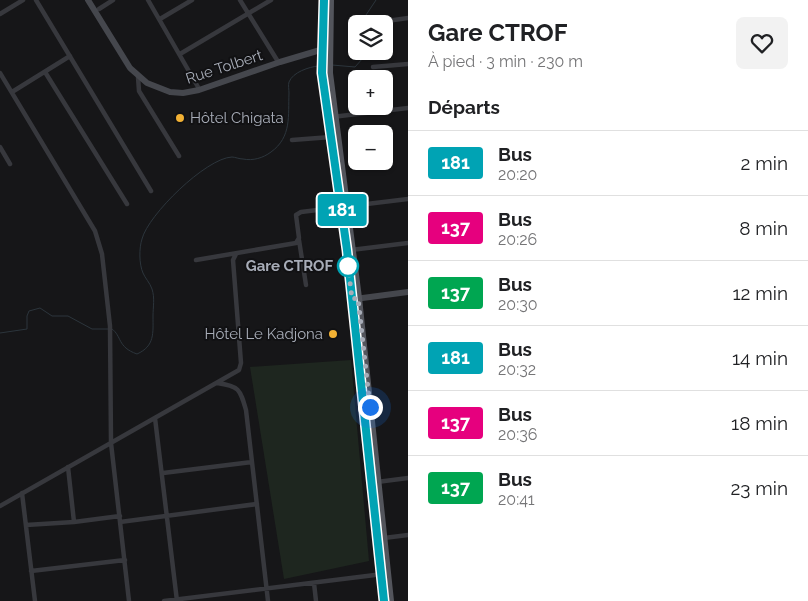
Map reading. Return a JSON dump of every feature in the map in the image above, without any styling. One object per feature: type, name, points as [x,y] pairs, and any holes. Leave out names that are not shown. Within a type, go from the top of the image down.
[{"type":"main road","points":[[324,0],[326,73],[344,206],[385,573],[390,601]]},
{"type":"main road","points":[[325,50],[330,0]]},
{"type":"main road","points":[[331,118],[331,137],[344,206]]},
{"type":"main road","points":[[375,483],[384,538],[384,601]]},
{"type":"street","points":[[0,5],[2,13],[23,0]]},
{"type":"street","points":[[36,0],[151,191]]},
{"type":"street","name":"Rue Tolbert","points":[[88,0],[128,65],[138,76],[146,83],[162,90],[176,93],[191,92],[325,50]]},
{"type":"street","name":"Rue Tolbert","points":[[94,0],[131,62],[141,74],[154,83],[170,88],[198,87],[277,60],[325,50]]},
{"type":"street","points":[[99,9],[112,0]]},
{"type":"street","points":[[148,0],[198,87]]},
{"type":"street","points":[[160,20],[192,0]]},
{"type":"street","points":[[240,0],[277,60]]},
{"type":"street","points":[[180,54],[271,0]]},
{"type":"street","points":[[393,20],[408,18]]},
{"type":"street","points":[[12,92],[70,56]]},
{"type":"street","points":[[373,67],[408,64]]},
{"type":"street","points":[[0,72],[95,231],[102,254],[110,326],[111,443],[129,601]]},
{"type":"street","points":[[45,72],[127,204]]},
{"type":"street","points":[[138,76],[139,91],[179,156]]},
{"type":"street","points":[[331,118],[408,108]]},
{"type":"street","points":[[292,140],[331,137]]},
{"type":"street","points":[[0,147],[10,164]]},
{"type":"street","points":[[306,285],[296,218],[297,213],[408,199]]},
{"type":"street","points":[[196,260],[296,243],[299,240]]},
{"type":"street","points":[[349,250],[408,243]]},
{"type":"street","points":[[0,506],[240,368],[233,260],[236,254]]},
{"type":"street","points":[[355,299],[408,292]]},
{"type":"street","points":[[216,383],[231,385],[238,389],[242,395],[246,410],[268,601]]},
{"type":"street","points":[[155,418],[177,600]]},
{"type":"street","points":[[163,473],[252,462]]},
{"type":"street","points":[[68,467],[74,522]]},
{"type":"street","points":[[375,483],[408,478]]},
{"type":"street","points":[[22,493],[35,601]]},
{"type":"street","points":[[26,525],[167,516],[257,504]]},
{"type":"street","points":[[384,538],[408,534]]},
{"type":"street","points":[[32,571],[125,560]]},
{"type":"street","points":[[164,601],[385,573]]},
{"type":"street","points":[[314,583],[316,601]]},
{"type":"street","points":[[223,594],[224,601]]},
{"type":"shaded area","points":[[351,360],[369,561],[284,579],[250,367]]},
{"type":"waterway","points":[[366,15],[376,0]]},
{"type":"waterway","points":[[332,65],[355,67],[361,60]]},
{"type":"waterway","points":[[112,329],[123,345],[131,351],[137,354],[147,347],[153,333],[153,296],[151,287],[142,269],[140,256],[142,239],[147,229],[166,203],[180,189],[208,167],[232,157],[247,160],[258,158],[268,154],[278,146],[283,140],[288,125],[289,82],[294,75],[318,66]]},
{"type":"waterway","points":[[0,333],[27,329],[29,311],[40,308],[52,316],[68,316],[92,329],[108,329]]},
{"type":"bus line","name":"181","points":[[324,0],[322,73],[347,250],[384,601]]},
{"type":"place","name":"Hôtel Chigata","points":[[180,118]]},
{"type":"place","name":"Gare CTROF","points":[[348,266]]},
{"type":"place","name":"Hôtel Le Kadjona","points":[[333,334]]},
{"type":"route","points":[[348,266],[352,299],[358,298],[370,407]]}]
